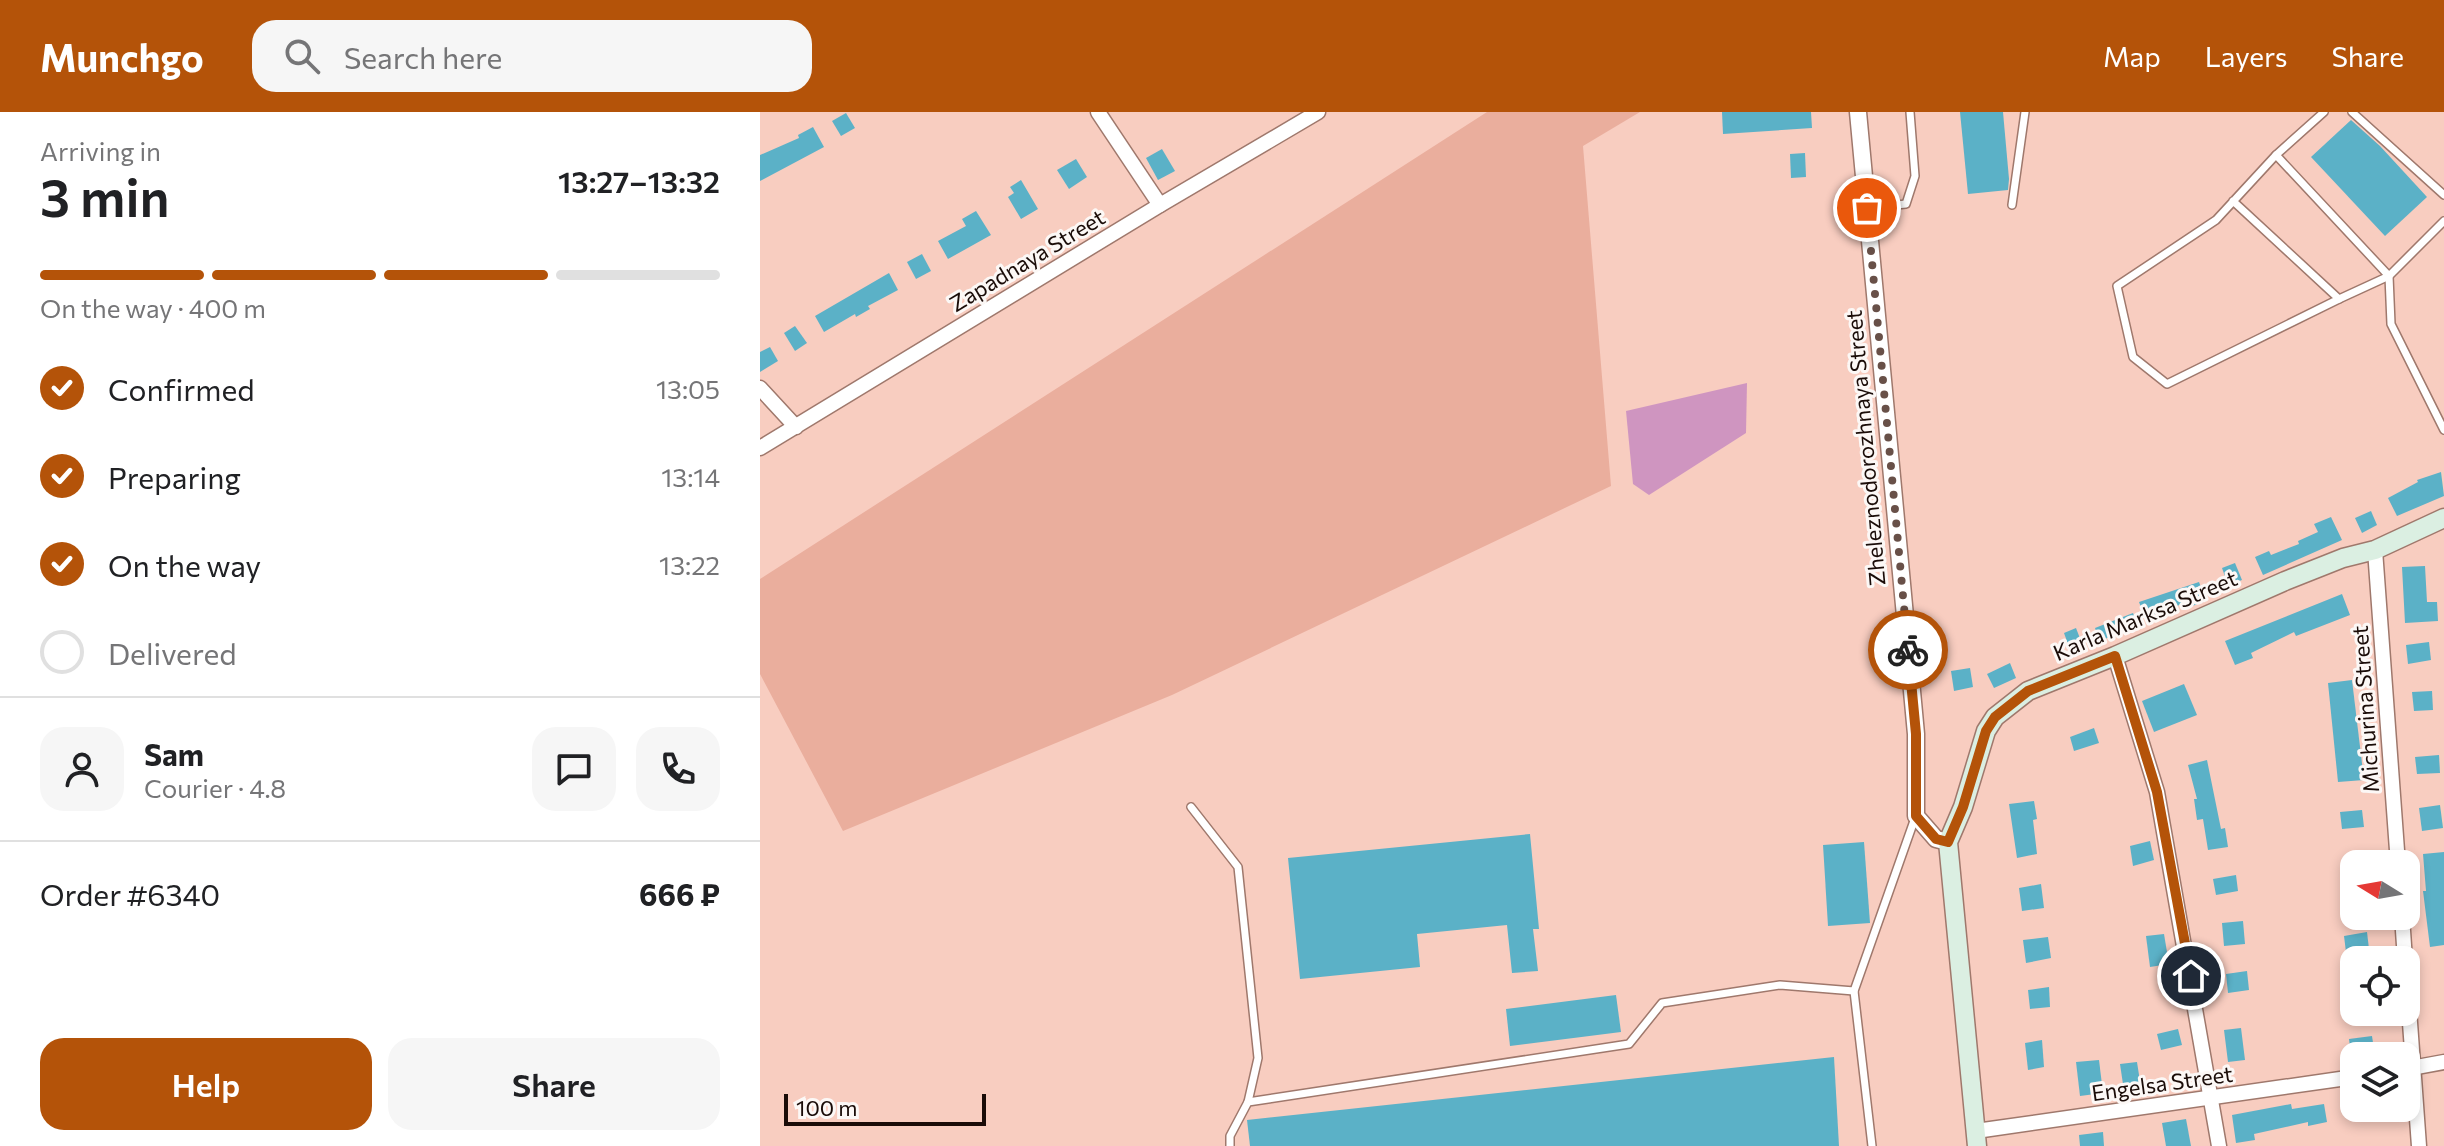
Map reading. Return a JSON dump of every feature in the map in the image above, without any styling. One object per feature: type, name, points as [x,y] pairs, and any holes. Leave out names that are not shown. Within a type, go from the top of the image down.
[{"type":"main road","name":"Karla Marksa Street","points":[[1948,842],[1963,807],[1986,731],[1995,717],[2028,691],[2285,581],[2343,558],[2375,550],[2444,518]]},
{"type":"main road","points":[[1948,842],[1976,1138]]},
{"type":"street","points":[[1098,112],[1160,205]]},
{"type":"street","name":"Zapadnaya Street","points":[[760,448],[1318,112]]},
{"type":"street","name":"Zheleznodorozhnaya Street","points":[[1858,112],[1916,734],[1916,816]]},
{"type":"street","points":[[760,388],[796,427]]},
{"type":"street","name":"Michurina Street","points":[[2375,550],[2397,850]]},
{"type":"street","points":[[2115,656],[2157,792],[2219,1146]]},
{"type":"street","points":[[1916,816],[1936,839],[1948,842]]},
{"type":"street","points":[[2420,1067],[2444,1062]]},
{"type":"street","name":"Engelsa Street","points":[[1976,1138],[2340,1079]]},
{"type":"street","points":[[2416,1122],[2419,1146]]},
{"type":"lane","points":[[1867,208],[1906,204],[1915,176],[1910,112]]},
{"type":"lane","points":[[2012,205],[2025,112]]},
{"type":"lane","points":[[2324,112],[2276,155],[2216,220],[2117,286],[2133,357],[2167,384],[2389,276],[2444,221]]},
{"type":"lane","points":[[2352,112],[2444,195]]},
{"type":"lane","points":[[2276,155],[2389,276],[2391,324],[2444,430]]},
{"type":"lane","points":[[2233,201],[2339,299]]},
{"type":"lane","points":[[1191,807],[1238,867],[1258,1058],[1248,1102],[1230,1136],[1230,1146]]},
{"type":"lane","points":[[1872,1146],[1854,991],[1916,816]]},
{"type":"lane","points":[[1248,1102],[1629,1044],[1662,1003],[1780,985],[1854,991]]},
{"type":"shaded area","points":[[1487,112],[1640,112],[1583,146],[1611,486],[1172,695],[843,831],[760,674],[760,579]]},
{"type":"shaded area","points":[[1747,383],[1746,433],[1649,495],[1633,484],[1626,411]]},
{"type":"building","points":[[1722,112],[1811,112],[1812,128],[1723,134]]},
{"type":"building","points":[[1960,112],[2003,112],[2008,190],[1968,194]]},
{"type":"building","points":[[846,113],[855,128],[841,136],[832,121]]},
{"type":"building","points":[[2351,120],[2427,197],[2385,236],[2311,157]]},
{"type":"building","points":[[813,127],[824,147],[760,181],[760,155],[799,138],[798,135]]},
{"type":"building","points":[[1162,149],[1175,171],[1158,180],[1146,158]]},
{"type":"building","points":[[1805,153],[1806,177],[1791,178],[1790,154]]},
{"type":"building","points":[[1076,159],[1087,177],[1069,189],[1057,170]]},
{"type":"building","points":[[1021,180],[1038,209],[1021,219],[1008,197],[1014,193],[1010,187]]},
{"type":"building","points":[[976,211],[991,235],[948,259],[938,241],[966,226],[962,219]]},
{"type":"building","points":[[922,254],[931,271],[916,279],[907,262]]},
{"type":"building","points":[[889,273],[898,290],[868,306],[870,309],[856,317],[855,314],[824,332],[815,316]]},
{"type":"building","points":[[795,326],[807,343],[795,351],[784,333]]},
{"type":"building","points":[[770,347],[778,361],[760,372],[760,352]]},
{"type":"building","points":[[2441,472],[2444,496],[2397,516],[2388,498],[2417,480]]},
{"type":"building","points":[[2371,511],[2377,525],[2362,533],[2355,518]]},
{"type":"building","points":[[2331,517],[2342,540],[2263,575],[2255,557],[2269,551],[2271,555],[2299,544],[2298,541],[2318,532],[2314,524]]},
{"type":"building","points":[[2235,563],[2242,580],[2228,585],[2222,568]]},
{"type":"building","points":[[2425,566],[2427,602],[2437,602],[2438,621],[2405,623],[2402,567]]},
{"type":"building","points":[[2199,582],[2206,601],[2184,609],[2182,604],[2145,618],[2139,602]]},
{"type":"building","points":[[2342,594],[2350,615],[2296,636],[2294,632],[2251,653],[2253,658],[2235,665],[2225,641]]},
{"type":"building","points":[[2133,613],[2138,625],[2100,641],[2095,628]]},
{"type":"building","points":[[2076,628],[2081,641],[2069,647],[2064,633]]},
{"type":"building","points":[[2429,642],[2431,660],[2408,664],[2406,645]]},
{"type":"building","points":[[2010,663],[2016,678],[1994,688],[1987,674]]},
{"type":"building","points":[[1970,668],[1973,687],[1954,691],[1951,671]]},
{"type":"building","points":[[2352,680],[2364,780],[2338,782],[2328,683]]},
{"type":"building","points":[[2184,684],[2197,715],[2154,732],[2142,701]]},
{"type":"building","points":[[2432,691],[2433,710],[2414,711],[2412,692]]},
{"type":"building","points":[[2094,728],[2099,743],[2074,751],[2070,737]]},
{"type":"building","points":[[2439,755],[2440,773],[2417,774],[2415,757]]},
{"type":"building","points":[[2207,760],[2221,829],[2225,828],[2228,847],[2208,850],[2203,819],[2197,820],[2194,799],[2197,799],[2188,765]]},
{"type":"building","points":[[2034,801],[2037,854],[2017,858],[2009,804]]},
{"type":"building","points":[[2440,805],[2443,828],[2422,831],[2419,808]]},
{"type":"building","points":[[2362,810],[2364,827],[2342,829],[2340,812]]},
{"type":"building","points":[[1530,834],[1539,929],[1533,929],[1538,971],[1512,973],[1507,925],[1417,934],[1420,967],[1300,979],[1288,858]]},
{"type":"building","points":[[2150,841],[2154,860],[2133,866],[2130,846]]},
{"type":"building","points":[[1864,842],[1870,923],[1828,926],[1823,845]]},
{"type":"building","points":[[2444,852],[2444,945],[2430,947],[2423,891],[2426,891],[2423,854]]},
{"type":"building","points":[[2236,875],[2238,891],[2216,895],[2213,879]]},
{"type":"building","points":[[2041,884],[2044,908],[2022,911],[2019,888]]},
{"type":"building","points":[[2243,921],[2245,944],[2224,946],[2222,923]]},
{"type":"building","points":[[2367,932],[2369,946],[2345,946],[2344,936]]},
{"type":"building","points":[[2164,934],[2169,964],[2150,967],[2146,936]]},
{"type":"building","points":[[2048,937],[2051,958],[2026,963],[2023,940]]},
{"type":"building","points":[[2247,971],[2249,990],[2228,993],[2226,974]]},
{"type":"building","points":[[2049,987],[2050,1007],[2030,1009],[2028,990]]},
{"type":"building","points":[[1616,995],[1621,1032],[1510,1046],[1506,1009]]},
{"type":"building","points":[[2241,1028],[2245,1060],[2228,1062],[2224,1030]]},
{"type":"building","points":[[2178,1029],[2182,1045],[2161,1050],[2157,1034]]},
{"type":"building","points":[[2372,1036],[2373,1042],[2349,1042],[2349,1039]]},
{"type":"building","points":[[2042,1040],[2044,1067],[2028,1070],[2025,1043]]},
{"type":"building","points":[[1834,1057],[1839,1146],[1250,1146],[1247,1120]]},
{"type":"building","points":[[2099,1060],[2103,1093],[2080,1096],[2076,1062]]},
{"type":"building","points":[[2137,1062],[2141,1088],[2124,1091],[2120,1064]]},
{"type":"building","points":[[2291,1104],[2292,1109],[2324,1104],[2327,1122],[2308,1126],[2308,1122],[2254,1134],[2255,1140],[2236,1143],[2232,1115]]},
{"type":"building","points":[[2186,1119],[2191,1146],[2166,1146],[2162,1123]]},
{"type":"building","points":[[2103,1132],[2104,1146],[2080,1146],[2079,1135]]},
{"type":"way so far","points":[[1867,208],[1908,650]]},
{"type":"route","points":[[1908,650],[1916,734],[1916,816],[1936,839],[1948,842],[1963,807],[1986,731],[1995,717],[2028,691],[2115,656],[2157,792],[2191,976]]}]
